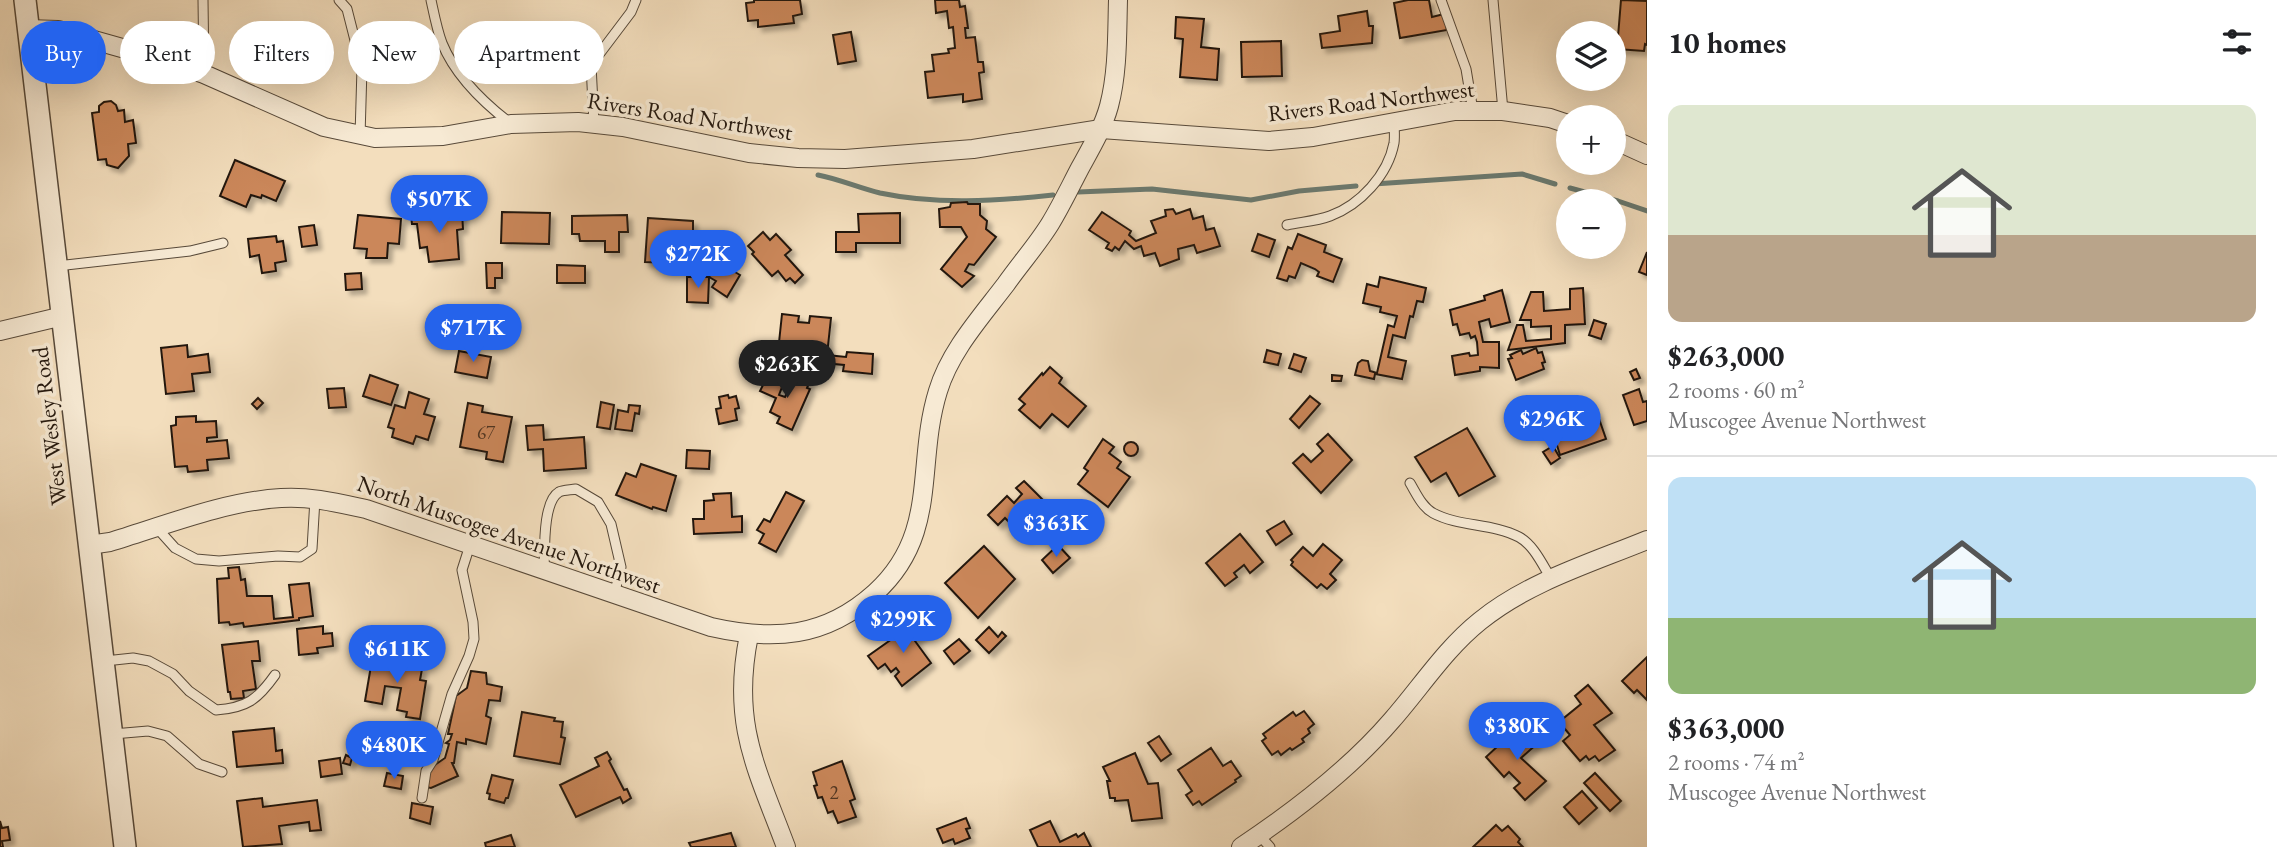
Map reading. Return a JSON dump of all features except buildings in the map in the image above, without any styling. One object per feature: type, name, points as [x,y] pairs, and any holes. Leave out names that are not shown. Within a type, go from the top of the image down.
[{"type":"street","name":"West Wesley Road","points":[[25,0],[27,21]]},
{"type":"street","name":"North Muscogee Avenue Northwest","points":[[89,545],[110,542],[244,502],[282,498],[315,499],[366,509],[711,627],[749,635],[790,635],[830,623],[874,594],[899,568],[912,545],[919,524],[933,411],[946,372],[960,346],[1050,224],[1101,129],[1110,103],[1118,0]]},
{"type":"street","name":"Rivers Road Northwest","points":[[215,79],[324,127],[360,136],[396,139],[443,136],[512,124],[578,122],[623,127],[749,153],[840,159],[973,149],[1101,129],[1269,141],[1313,137],[1455,111],[1503,111],[1556,120]]},
{"type":"street","name":"West Wesley Road","points":[[35,84],[125,847]]},
{"type":"street","points":[[1626,145],[1647,155]]},
{"type":"street","points":[[0,331],[63,316]]},
{"type":"street","points":[[1241,847],[1265,841],[1352,761],[1391,722],[1448,651],[1479,621],[1502,605],[1552,580],[1647,540]]},
{"type":"street","points":[[749,635],[744,662],[743,719],[749,749],[786,847]]},
{"type":"lane","points":[[203,0],[203,21]]},
{"type":"lane","points":[[338,0],[347,9],[362,68],[360,136]]},
{"type":"lane","points":[[431,0],[442,43],[461,76],[496,113],[512,124]]},
{"type":"lane","points":[[594,124],[591,65],[631,12],[636,0]]},
{"type":"lane","points":[[1441,0],[1466,69],[1473,111]]},
{"type":"lane","points":[[1493,0],[1503,111]]},
{"type":"lane","points":[[1287,225],[1329,216],[1351,206],[1365,195],[1386,165],[1394,142],[1394,121]]},
{"type":"lane","points":[[57,266],[190,251],[223,243]]},
{"type":"lane","points":[[1410,483],[1432,513],[1499,529],[1520,537],[1531,546],[1552,580]]},
{"type":"lane","points":[[544,570],[550,501],[558,493],[576,489],[598,502],[611,524],[621,567],[614,595]]},
{"type":"lane","points":[[157,528],[175,548],[197,559],[219,561],[278,556],[300,558],[312,549],[315,499]]},
{"type":"lane","points":[[422,799],[426,771],[433,760],[452,694],[474,639],[462,569],[470,545]]},
{"type":"lane","points":[[103,662],[133,658],[149,661],[173,674],[189,691],[216,710],[247,704],[261,694],[275,675]]},
{"type":"lane","points":[[112,734],[148,730],[167,736],[199,764],[222,772]]},
{"type":"waterway","points":[[1374,184],[1522,174],[1555,184]]},
{"type":"waterway","points":[[818,175],[880,193],[923,199],[988,200],[1053,195]]},
{"type":"waterway","points":[[1078,192],[1152,189],[1251,200],[1299,191],[1356,186]]},
{"type":"waterway","points":[[1570,188],[1647,211]]}]
